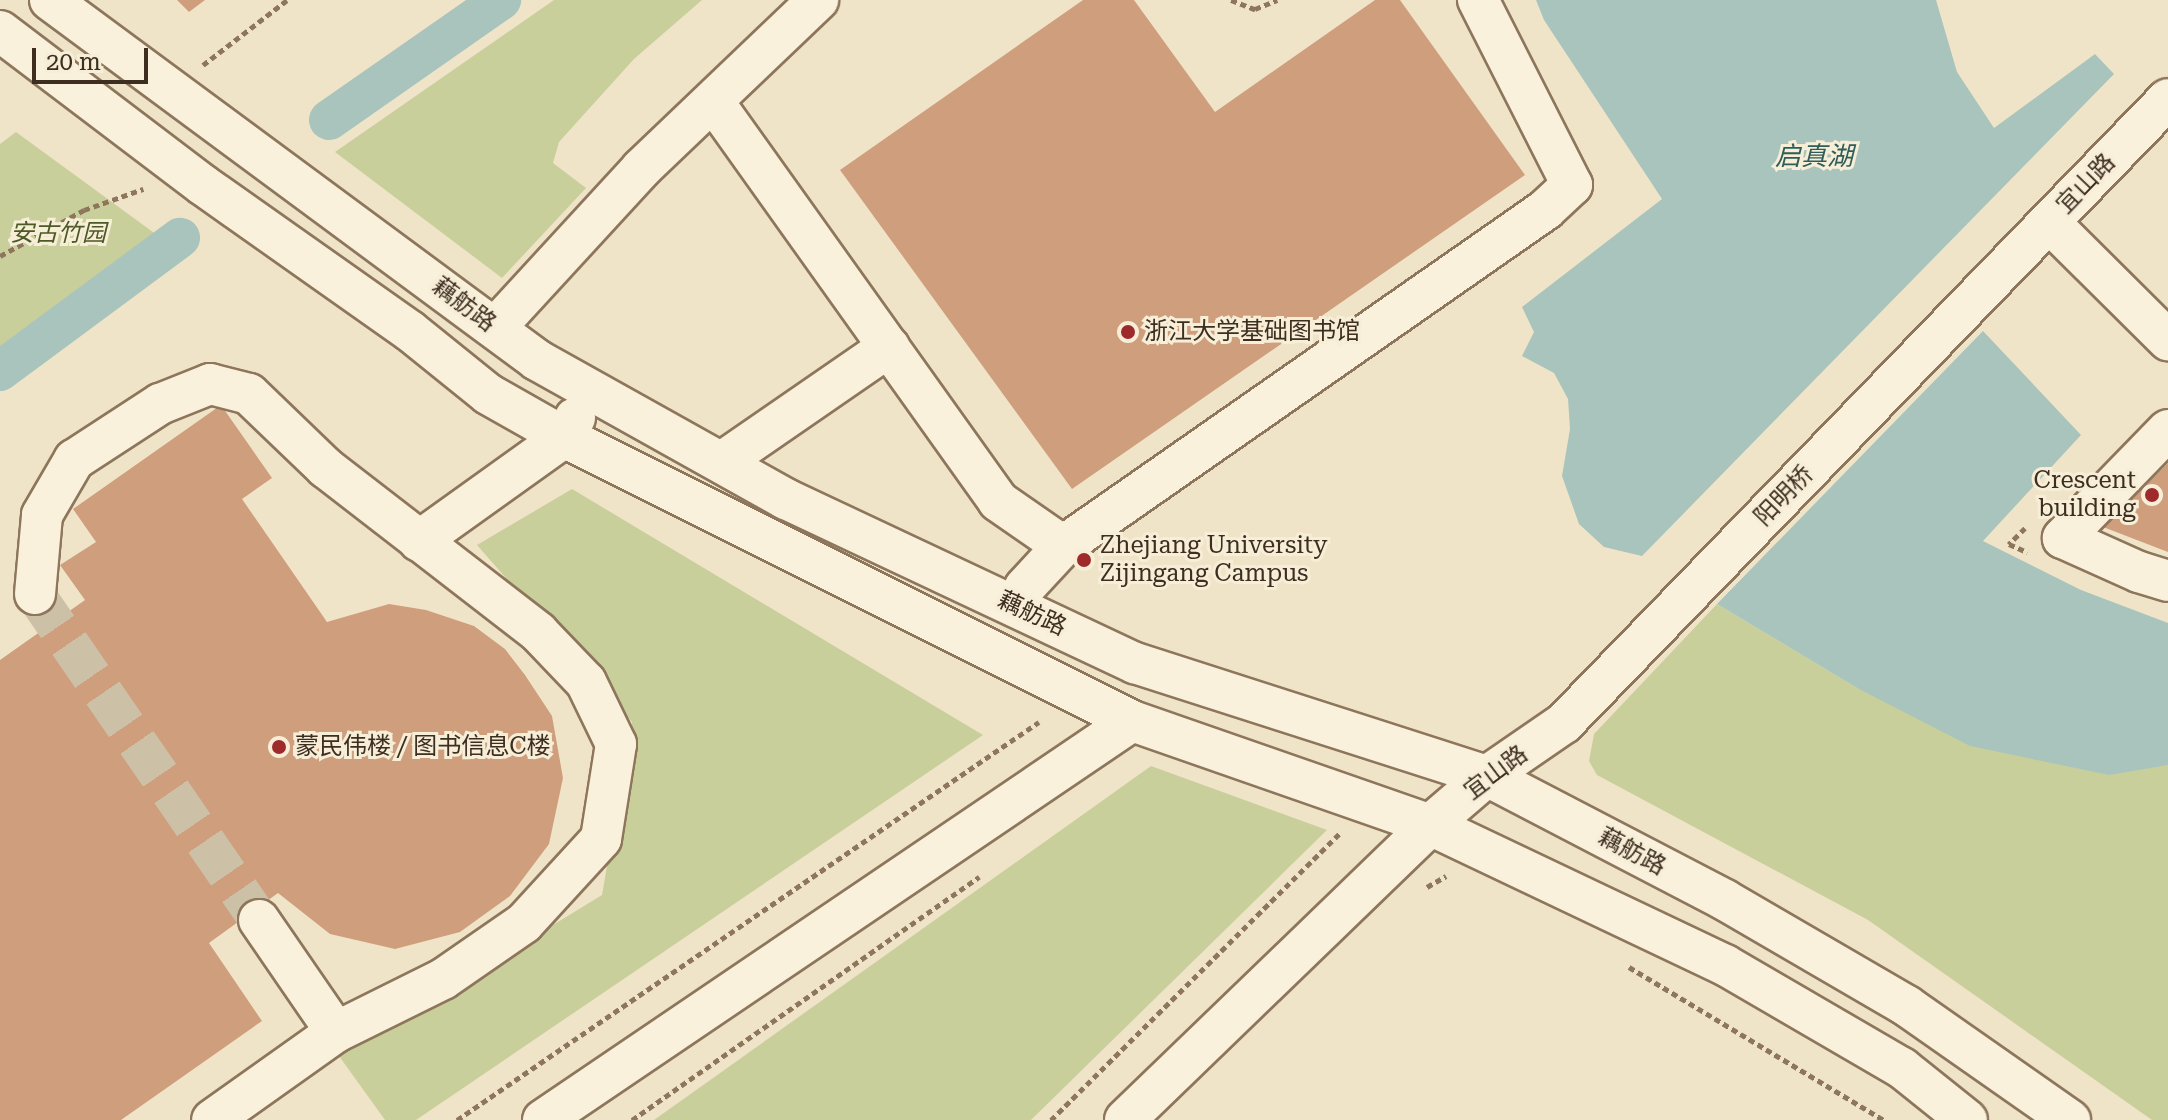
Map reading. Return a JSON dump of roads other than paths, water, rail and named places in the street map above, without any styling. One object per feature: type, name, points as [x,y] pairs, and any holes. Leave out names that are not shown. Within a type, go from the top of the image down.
[{"type":"street","name":"藕舫路","points":[[50,0],[537,360],[786,499],[1135,663],[1487,776],[1725,900],[1907,1006],[2070,1120]]},
{"type":"street","points":[[495,328],[641,169],[818,0]]},
{"type":"street","points":[[1015,606],[1025,587],[1063,546],[1545,210],[1572,185],[1478,0]]},
{"type":"street","points":[[0,31],[203,185],[410,331],[488,394],[564,437],[1132,721],[1430,825],[1725,965],[1902,1068],[1967,1120]]},
{"type":"street","name":"宜山路","points":[[2004,269],[2168,99]]},
{"type":"street","points":[[713,101],[998,501],[1063,546]]},
{"type":"street","points":[[2049,222],[2168,340]]},
{"type":"street","name":"阳明桥","points":[[1564,723],[2004,269]]},
{"type":"street","points":[[722,462],[889,347]]},
{"type":"street","points":[[35,594],[42,515],[74,460],[160,404],[210,384],[249,394],[326,468],[538,632],[586,682],[616,744],[601,839],[524,923],[443,979],[336,1032],[234,1114]]},
{"type":"street","points":[[419,541],[564,437],[590,390]]},
{"type":"street","points":[[2168,430],[2063,538],[2139,572],[2168,581]]},
{"type":"street","points":[[543,1120],[1132,721]]},
{"type":"street","name":"宜山路","points":[[1125,1120],[1430,825],[1487,776],[1564,723]]},
{"type":"street","points":[[259,920],[336,1032]]},
{"type":"water","name":"启真湖","points":[[1536,0],[1936,0],[1957,72],[1994,128],[2095,54],[2114,74],[1642,556],[1604,547],[1579,524],[1562,476],[1570,429],[1568,399],[1554,373],[1522,356],[1534,332],[1522,307],[1662,199],[1544,20]]},
{"type":"water","points":[[1983,331],[2081,435],[1983,541],[2081,590],[2168,623],[2168,765],[2109,775],[1970,746],[1857,688],[1717,604]]},
{"type":"waterway","points":[[329,120],[501,0]]},
{"type":"waterway","points":[[0,371],[180,238]]},
{"type":"tunnel","points":[[35,594],[259,920]]},
{"type":"place","name":"浙江大学基础图书馆","points":[[1128,332]]},
{"type":"place","name":"Crescent building","points":[[2152,495]]},
{"type":"place","name":"Zhejiang University Zijingang Campus","points":[[1084,560]]},
{"type":"place","name":"蒙民伟楼 / 图书信息C楼","points":[[279,747]]},
{"type":"park label","name":"安古竹园","points":[[58,234]]}]
